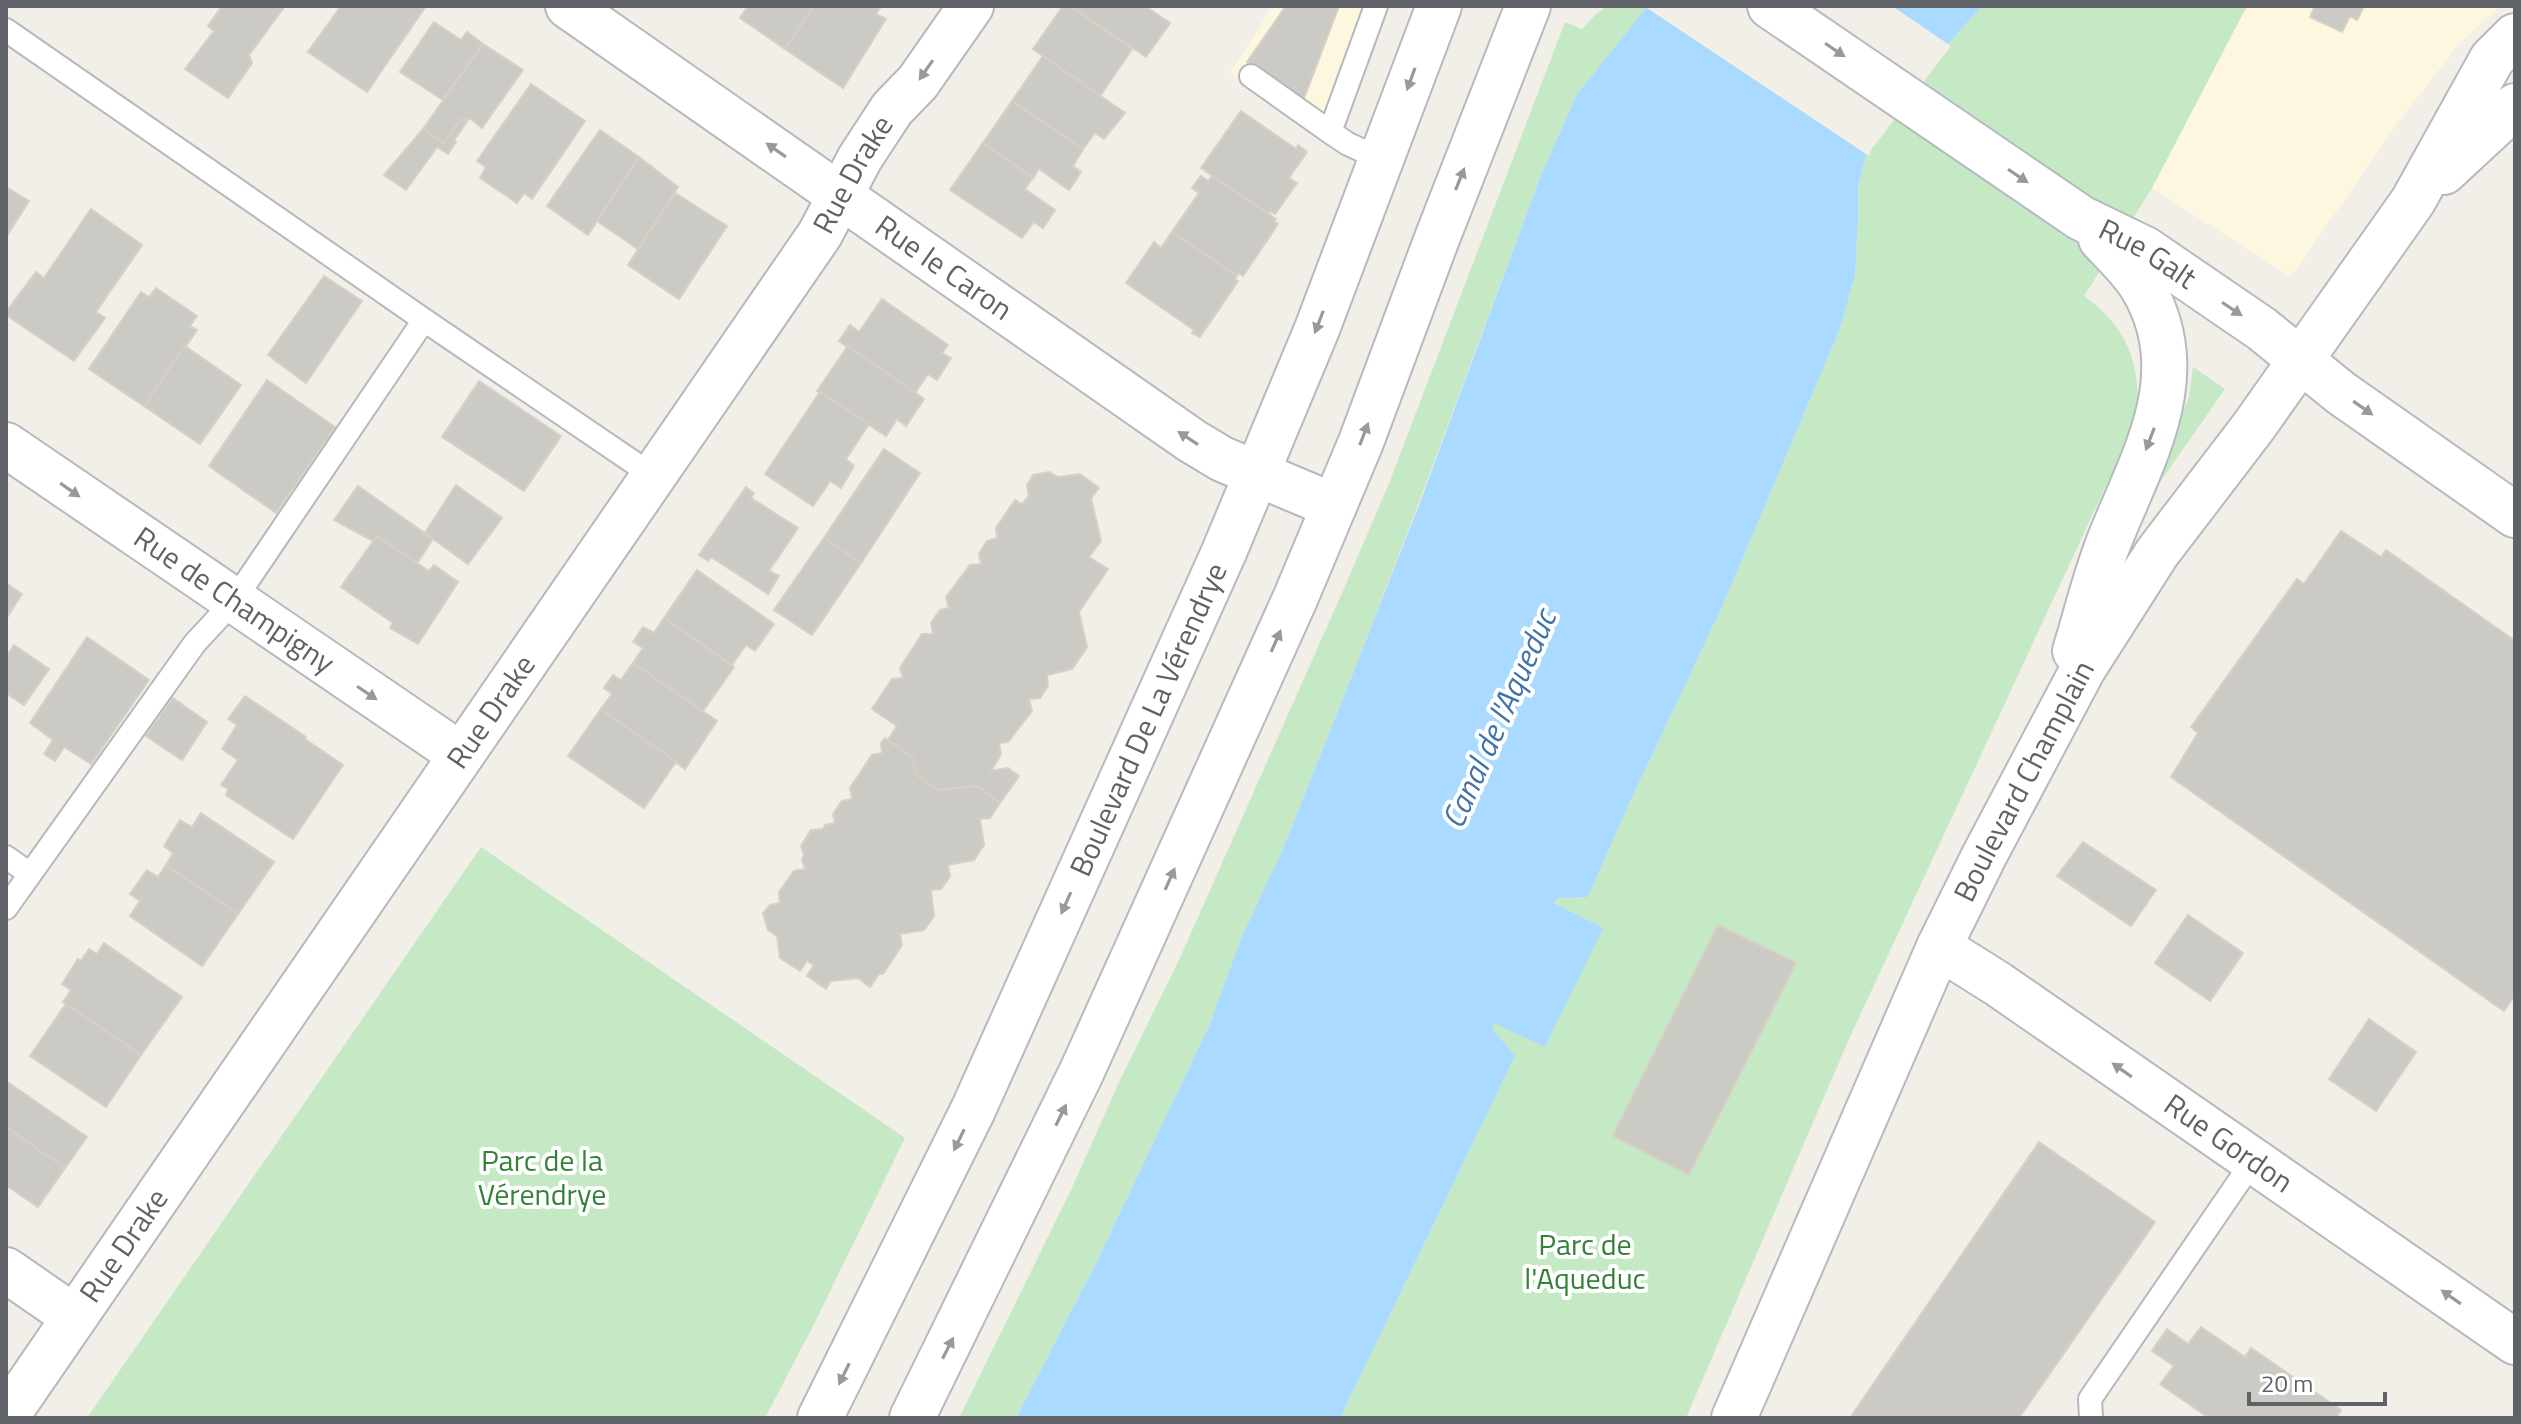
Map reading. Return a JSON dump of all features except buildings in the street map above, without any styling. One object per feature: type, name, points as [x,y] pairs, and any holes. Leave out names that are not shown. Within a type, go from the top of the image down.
[{"type":"main road","name":"Rue le Caron","points":[[568,6],[1163,422],[1222,459],[1334,506]]},
{"type":"main road","name":"Rue Drake","points":[[6,1417],[820,234],[860,158],[892,109],[918,82],[971,6]]},
{"type":"main road","name":"Boulevard De La Vérendrye","points":[[820,1418],[973,1110],[1218,566],[1317,329],[1439,6]]},
{"type":"main road","points":[[912,1418],[1031,1178],[1246,710],[1361,442],[1528,6]]},
{"type":"main road","name":"Rue Galt","points":[[1770,6],[2081,218],[2145,249],[2262,329],[2341,393],[2515,515]]},
{"type":"main road","name":"Boulevard Champlain","points":[[1734,1418],[1939,947],[2005,814],[2096,647],[2157,553],[2301,360],[2413,201],[2492,59],[2515,36]]},
{"type":"main road","name":"Boulevard Champlain","points":[[2413,201],[2515,106]]},
{"type":"main road","points":[[2051,730],[2108,543],[2153,434],[2165,388],[2162,339],[2154,310],[2129,269],[2081,218]]},
{"type":"main road","name":"Rue de Champigny","points":[[6,445],[461,755]]},
{"type":"main road","name":"Rue Gordon","points":[[1939,947],[1998,984],[2515,1342]]},
{"type":"main road","points":[[6,1270],[74,1317]]},
{"type":"lane","points":[[1330,132],[1376,6]]},
{"type":"lane","points":[[6,30],[652,475]]},
{"type":"lane","points":[[1251,76],[1348,144],[1381,159]]},
{"type":"lane","points":[[6,908],[195,643],[233,602],[424,320]]},
{"type":"lane","points":[[6,857],[30,874]]},
{"type":"lane","points":[[2091,1418],[2090,1399],[2253,1161]]},
{"type":"shaded area","points":[[1273,6],[1387,6],[1334,144],[1230,73]]},
{"type":"shaded area","points":[[2247,6],[2500,6],[2458,45],[2397,124],[2291,277],[2152,188]]},
{"type":"green space","points":[[1607,6],[1647,8],[1577,94],[1539,180],[1357,663],[1282,851],[1242,936],[1209,1026],[1096,1263],[1016,1418],[959,1418],[1179,960],[1342,593],[1390,481],[1565,22],[1582,29]]},
{"type":"green space","name":"Parc de l'Aqueduc","points":[[1982,6],[2247,6],[2152,188],[2084,296],[2112,321],[2129,350],[2137,383],[2136,421],[1849,1039],[1686,1418],[1340,1418],[1515,1056],[1492,1028],[1494,1022],[1602,928],[1554,903],[1556,898],[1588,897],[1722,607],[1839,331],[1855,276],[1858,185],[1868,148],[1948,44]]},
{"type":"green space","points":[[2193,367],[2225,389],[2151,495],[2147,493],[2189,397]]},
{"type":"green space","name":"Parc de la Vérendrye","points":[[481,847],[905,1138],[765,1418],[87,1418]]},
{"type":"water","name":"Canal de l'Aqueduc","points":[[1648,6],[1982,6],[1948,44],[1868,148],[1858,185],[1855,276],[1839,331],[1722,607],[1588,897],[1557,898],[1554,903],[1603,928],[1545,1047],[1494,1023],[1492,1028],[1515,1056],[1340,1418],[1016,1418],[1096,1263],[1209,1026],[1242,936],[1282,851],[1357,663],[1539,180],[1577,94]]},
{"type":"pier","points":[[1648,6],[1892,6],[1951,46],[1869,156]]}]
